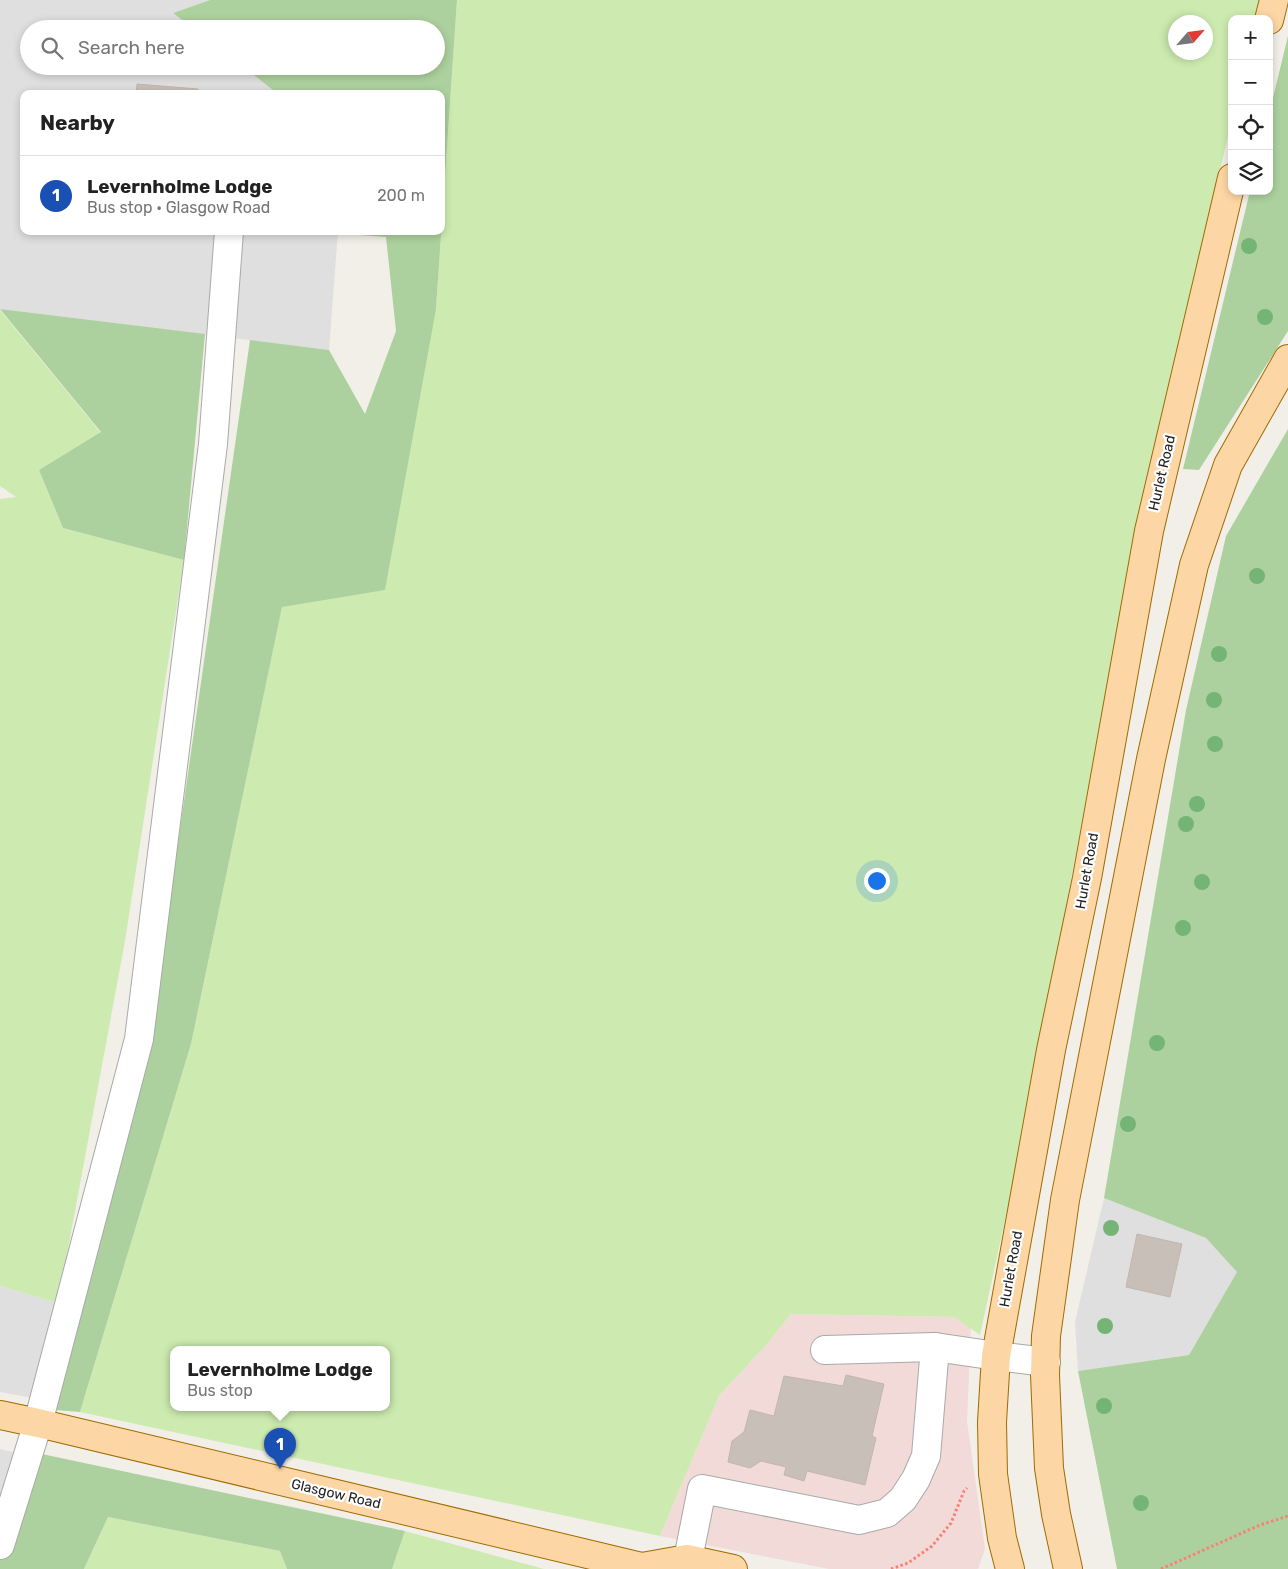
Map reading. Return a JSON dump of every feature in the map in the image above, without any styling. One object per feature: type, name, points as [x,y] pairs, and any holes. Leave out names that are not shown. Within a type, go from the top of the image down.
[{"type":"main road","points":[[1270,15],[1274,0]]},
{"type":"main road","name":"Hurlet Road","points":[[1010,1569],[1002,1538],[993,1474],[992,1422],[996,1356],[1051,1050],[1087,878],[1149,530],[1228,195]]},
{"type":"main road","points":[[1068,1569],[1056,1514],[1049,1468],[1046,1421],[1046,1336],[1065,1200],[1151,759],[1194,565],[1228,464],[1288,359]]},
{"type":"main road","name":"Glasgow Road","points":[[0,1415],[644,1568],[686,1564],[733,1569]]},
{"type":"lane","points":[[0,1545],[38,1423],[139,1039],[213,444],[230,235]]},
{"type":"lane","points":[[686,1564],[702,1489],[859,1520],[887,1513],[903,1499],[916,1479],[926,1456],[935,1347]]},
{"type":"lane","points":[[825,1350],[935,1347],[1046,1362]]},
{"type":"path","points":[[891,1569],[908,1563],[932,1546],[951,1523],[964,1491],[970,1485]]},
{"type":"path","points":[[1161,1569],[1260,1525],[1288,1516]]},
{"type":"shaded area","points":[[0,0],[210,0],[173,13],[182,20],[20,20],[20,75],[254,75],[273,90],[20,90],[20,235],[338,235],[329,350],[0,309]]},
{"type":"shaded area","points":[[1104,1198],[1206,1238],[1238,1272],[1189,1355],[1078,1371],[1075,1322]]},
{"type":"shaded area","points":[[0,1286],[58,1303],[33,1398],[0,1392]]},
{"type":"shaded area","points":[[791,1314],[954,1317],[971,1328],[967,1421],[985,1549],[978,1569],[829,1569],[660,1536],[719,1396],[768,1343]]},
{"type":"shaded area","points":[[0,1449],[21,1454],[0,1524]]},
{"type":"green space","points":[[210,0],[457,0],[445,177],[445,90],[273,90],[254,75],[445,75],[445,20],[182,20],[173,13]]},
{"type":"green space","points":[[457,0],[1261,0],[1258,15],[1228,15],[1228,137],[1146,481],[1020,1151],[980,1335],[954,1317],[791,1314],[768,1343],[719,1396],[660,1536],[80,1412],[191,1044],[282,606],[436,309],[441,235],[445,235],[445,177]]},
{"type":"green space","points":[[1288,36],[1288,331],[1199,470],[1183,469],[1249,195],[1273,195],[1273,98]]},
{"type":"green space","points":[[360,235],[441,235],[436,309],[385,590],[282,607],[191,1044],[80,1412],[55,1410],[148,1053],[250,340],[329,350],[365,414],[396,331],[386,237]]},
{"type":"green space","points":[[0,309],[205,334],[184,560],[63,528],[39,470],[101,432]]},
{"type":"green space","points":[[0,310],[101,433],[39,470],[63,528],[184,560],[125,941],[58,1303],[0,1286],[0,499],[16,497],[0,486]]},
{"type":"green space","points":[[1288,429],[1288,1569],[1117,1569],[1078,1371],[1189,1355],[1237,1272],[1206,1238],[1104,1198],[1186,710],[1226,536]]},
{"type":"green space","points":[[42,1454],[405,1531],[392,1569],[287,1569],[280,1551],[108,1517],[84,1569],[0,1569],[0,1524]]},
{"type":"green space","points":[[108,1517],[280,1551],[287,1569],[84,1569]]},
{"type":"green space","points":[[405,1531],[544,1569],[392,1569]]},
{"type":"building","points":[[137,84],[198,89],[198,90],[136,90]]},
{"type":"building","points":[[1137,1234],[1182,1244],[1170,1297],[1126,1287]]},
{"type":"building","points":[[846,1375],[884,1384],[872,1436],[876,1438],[865,1485],[807,1471],[804,1481],[784,1475],[786,1467],[761,1461],[750,1468],[728,1462],[732,1441],[744,1432],[750,1410],[774,1416],[784,1376],[843,1386]]},
{"type":"place","name":"Levernholme Lodge","points":[[280,1469]]}]
